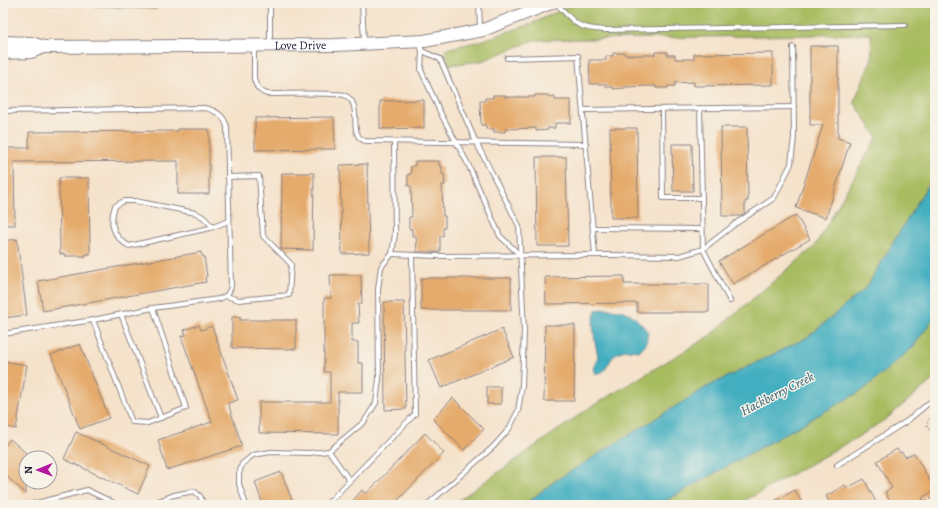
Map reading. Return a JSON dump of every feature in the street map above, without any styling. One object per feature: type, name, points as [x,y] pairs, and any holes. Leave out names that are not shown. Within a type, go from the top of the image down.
[{"type":"street","name":"Love Drive","points":[[3,53],[31,52],[44,47],[364,44],[420,46],[480,31],[551,3]]},
{"type":"street","name":"Love Drive","points":[[3,42],[31,42],[44,47]]},
{"type":"lane","points":[[270,3],[270,46]]},
{"type":"lane","points":[[362,3],[364,44]]},
{"type":"lane","points":[[479,3],[480,31]]},
{"type":"lane","points":[[556,3],[575,24],[587,29],[605,30],[905,25]]},
{"type":"lane","points":[[254,46],[254,79],[255,84],[261,92],[267,94],[321,93],[343,95],[350,98],[355,108],[357,136],[360,140],[394,142],[586,144]]},
{"type":"lane","points":[[420,46],[421,70],[477,184],[500,236],[520,256]]},
{"type":"lane","points":[[420,46],[440,58],[476,142],[519,226],[524,331],[522,386],[518,411],[509,429],[493,447],[427,505]]},
{"type":"lane","points":[[392,254],[436,256],[680,256],[703,249],[735,224],[774,198],[791,164],[794,136],[793,47]]},
{"type":"lane","points":[[507,58],[578,56],[595,255]]},
{"type":"lane","points":[[583,110],[794,107]]},
{"type":"lane","points":[[3,111],[204,108],[215,111],[225,120],[227,127],[231,286],[229,293],[218,299],[153,308],[93,320],[3,334]]},
{"type":"lane","points":[[700,108],[703,249],[730,301]]},
{"type":"lane","points":[[662,109],[663,198],[702,198]]},
{"type":"lane","points":[[246,505],[239,484],[238,474],[242,464],[253,455],[271,452],[309,453],[329,451],[364,422],[376,404],[378,379],[378,289],[381,267],[392,254],[395,234],[394,142]]},
{"type":"lane","points":[[226,296],[239,300],[289,295],[291,264],[263,236],[259,176],[228,177]]},
{"type":"lane","points":[[213,227],[203,217],[196,213],[158,204],[135,201],[124,201],[115,206],[112,216],[115,233],[121,242],[128,246],[213,227],[229,221]]},
{"type":"lane","points":[[592,228],[702,229]]},
{"type":"lane","points":[[326,505],[415,414],[412,255]]},
{"type":"lane","points":[[93,320],[132,422],[148,423],[186,408],[153,308]]},
{"type":"lane","points":[[121,314],[161,418]]},
{"type":"lane","points":[[837,465],[907,421],[935,398]]},
{"type":"lane","points":[[329,451],[349,480]]},
{"type":"lane","points":[[29,505],[87,490],[118,505]]},
{"type":"lane","points":[[148,505],[174,495],[194,491],[200,496],[204,505]]},
{"type":"lane","points":[[3,497],[6,505]]},
{"type":"path","points":[[935,408],[926,424],[935,439]]},
{"type":"path","points":[[920,505],[935,496]]},
{"type":"green space","points":[[46,3],[159,3],[156,9]]},
{"type":"green space","points":[[576,3],[935,3],[935,173],[866,288],[808,337],[705,388],[555,481],[524,505],[452,505],[589,408],[708,337],[815,246],[877,137],[854,102],[872,58],[871,34],[534,40],[482,61],[448,65],[446,49],[480,41],[531,24]]},
{"type":"green space","points":[[935,316],[935,378],[886,419],[858,437],[737,505],[658,505],[863,390],[913,347]]},
{"type":"water","name":"Hackberry Creek","points":[[935,173],[935,316],[913,347],[863,390],[658,505],[524,505],[555,481],[705,388],[808,337],[866,288]]},
{"type":"water","points":[[596,310],[620,310],[630,314],[648,332],[646,344],[639,351],[628,350],[620,352],[615,355],[602,372],[596,374],[594,368],[598,356],[593,323]]},
{"type":"building","points":[[810,46],[838,46],[838,138],[850,142],[826,218],[796,208],[823,125],[810,125]]},
{"type":"building","points":[[655,52],[667,52],[667,55],[675,55],[675,59],[694,59],[694,54],[773,53],[773,85],[694,86],[694,82],[675,83],[675,86],[668,86],[668,88],[656,88],[656,86],[649,86],[613,89],[613,87],[606,87],[606,84],[590,84],[589,60],[606,60],[606,56],[613,56],[613,53],[625,53],[625,55],[655,55]]},
{"type":"building","points":[[493,95],[505,95],[505,97],[535,97],[535,95],[548,95],[548,97],[555,96],[555,100],[571,100],[571,123],[555,123],[555,128],[548,128],[548,130],[536,131],[536,128],[505,129],[505,132],[494,132],[494,129],[486,129],[486,125],[481,125],[480,101],[485,101],[485,98],[493,98]]},
{"type":"building","points":[[424,100],[424,128],[380,129],[380,101]]},
{"type":"building","points":[[334,117],[335,149],[255,150],[255,118]]},
{"type":"building","points":[[721,127],[747,127],[748,201],[745,201],[745,213],[741,216],[722,216]]},
{"type":"building","points":[[610,128],[637,128],[638,218],[611,218]]},
{"type":"building","points":[[178,129],[209,129],[209,194],[178,194],[178,161],[14,162],[15,225],[3,225],[3,148],[29,148],[29,132],[178,131]]},
{"type":"building","points":[[672,144],[692,144],[693,191],[673,191]]},
{"type":"building","points":[[536,157],[566,157],[568,246],[537,246]]},
{"type":"building","points":[[415,161],[439,161],[439,166],[442,166],[442,174],[444,174],[445,185],[442,185],[445,228],[443,228],[443,236],[440,236],[440,252],[417,252],[416,236],[412,236],[412,229],[409,229],[409,217],[412,217],[411,186],[408,186],[408,174],[411,174],[411,166],[415,166]]},
{"type":"building","points":[[367,164],[369,253],[342,254],[340,165]]},
{"type":"building","points":[[282,173],[314,173],[313,250],[281,249]]},
{"type":"building","points":[[59,178],[89,178],[90,254],[86,254],[86,256],[65,256],[65,254],[60,254]]},
{"type":"building","points":[[796,215],[810,239],[733,284],[719,261]]},
{"type":"building","points":[[17,239],[27,315],[3,318],[3,241]]},
{"type":"building","points":[[201,252],[202,256],[204,256],[207,276],[205,277],[206,282],[43,311],[38,281]]},
{"type":"building","points":[[330,275],[361,275],[362,304],[358,304],[359,323],[352,323],[352,342],[358,342],[358,363],[363,363],[363,392],[338,392],[338,434],[259,433],[259,402],[330,402],[330,372],[324,372],[324,298],[331,298]]},
{"type":"building","points":[[624,276],[624,284],[709,284],[709,312],[637,312],[637,303],[546,304],[545,277]]},
{"type":"building","points":[[421,278],[511,278],[511,310],[421,310]]},
{"type":"building","points":[[384,302],[404,302],[406,409],[385,410]]},
{"type":"building","points":[[232,317],[240,317],[240,320],[296,320],[296,349],[232,348]]},
{"type":"building","points":[[199,325],[201,330],[212,326],[238,400],[228,403],[242,446],[167,470],[158,440],[212,422],[181,336],[186,335],[184,330]]},
{"type":"building","points":[[545,325],[575,325],[574,401],[544,401]]},
{"type":"building","points":[[502,329],[514,357],[441,388],[429,360]]},
{"type":"building","points":[[80,344],[109,418],[80,429],[51,355]]},
{"type":"building","points":[[3,361],[27,365],[16,429],[3,426]]},
{"type":"building","points":[[487,387],[501,387],[501,404],[487,404]]},
{"type":"building","points":[[453,398],[484,429],[464,450],[433,419]]},
{"type":"building","points":[[76,432],[150,466],[138,494],[64,459]]},
{"type":"building","points":[[425,433],[444,453],[393,505],[349,505],[362,490],[366,494]]},
{"type":"building","points":[[10,439],[23,450],[18,450],[18,487],[3,473],[3,448]]},
{"type":"building","points":[[897,449],[900,453],[902,452],[905,457],[914,453],[935,490],[922,498],[924,501],[917,505],[892,505],[885,492],[892,488],[877,461]]},
{"type":"building","points":[[281,472],[294,505],[263,505],[255,482]]},
{"type":"building","points":[[864,479],[876,502],[870,505],[831,505],[826,496],[845,485],[847,488]]},
{"type":"building","points":[[795,490],[803,505],[768,505]]}]
